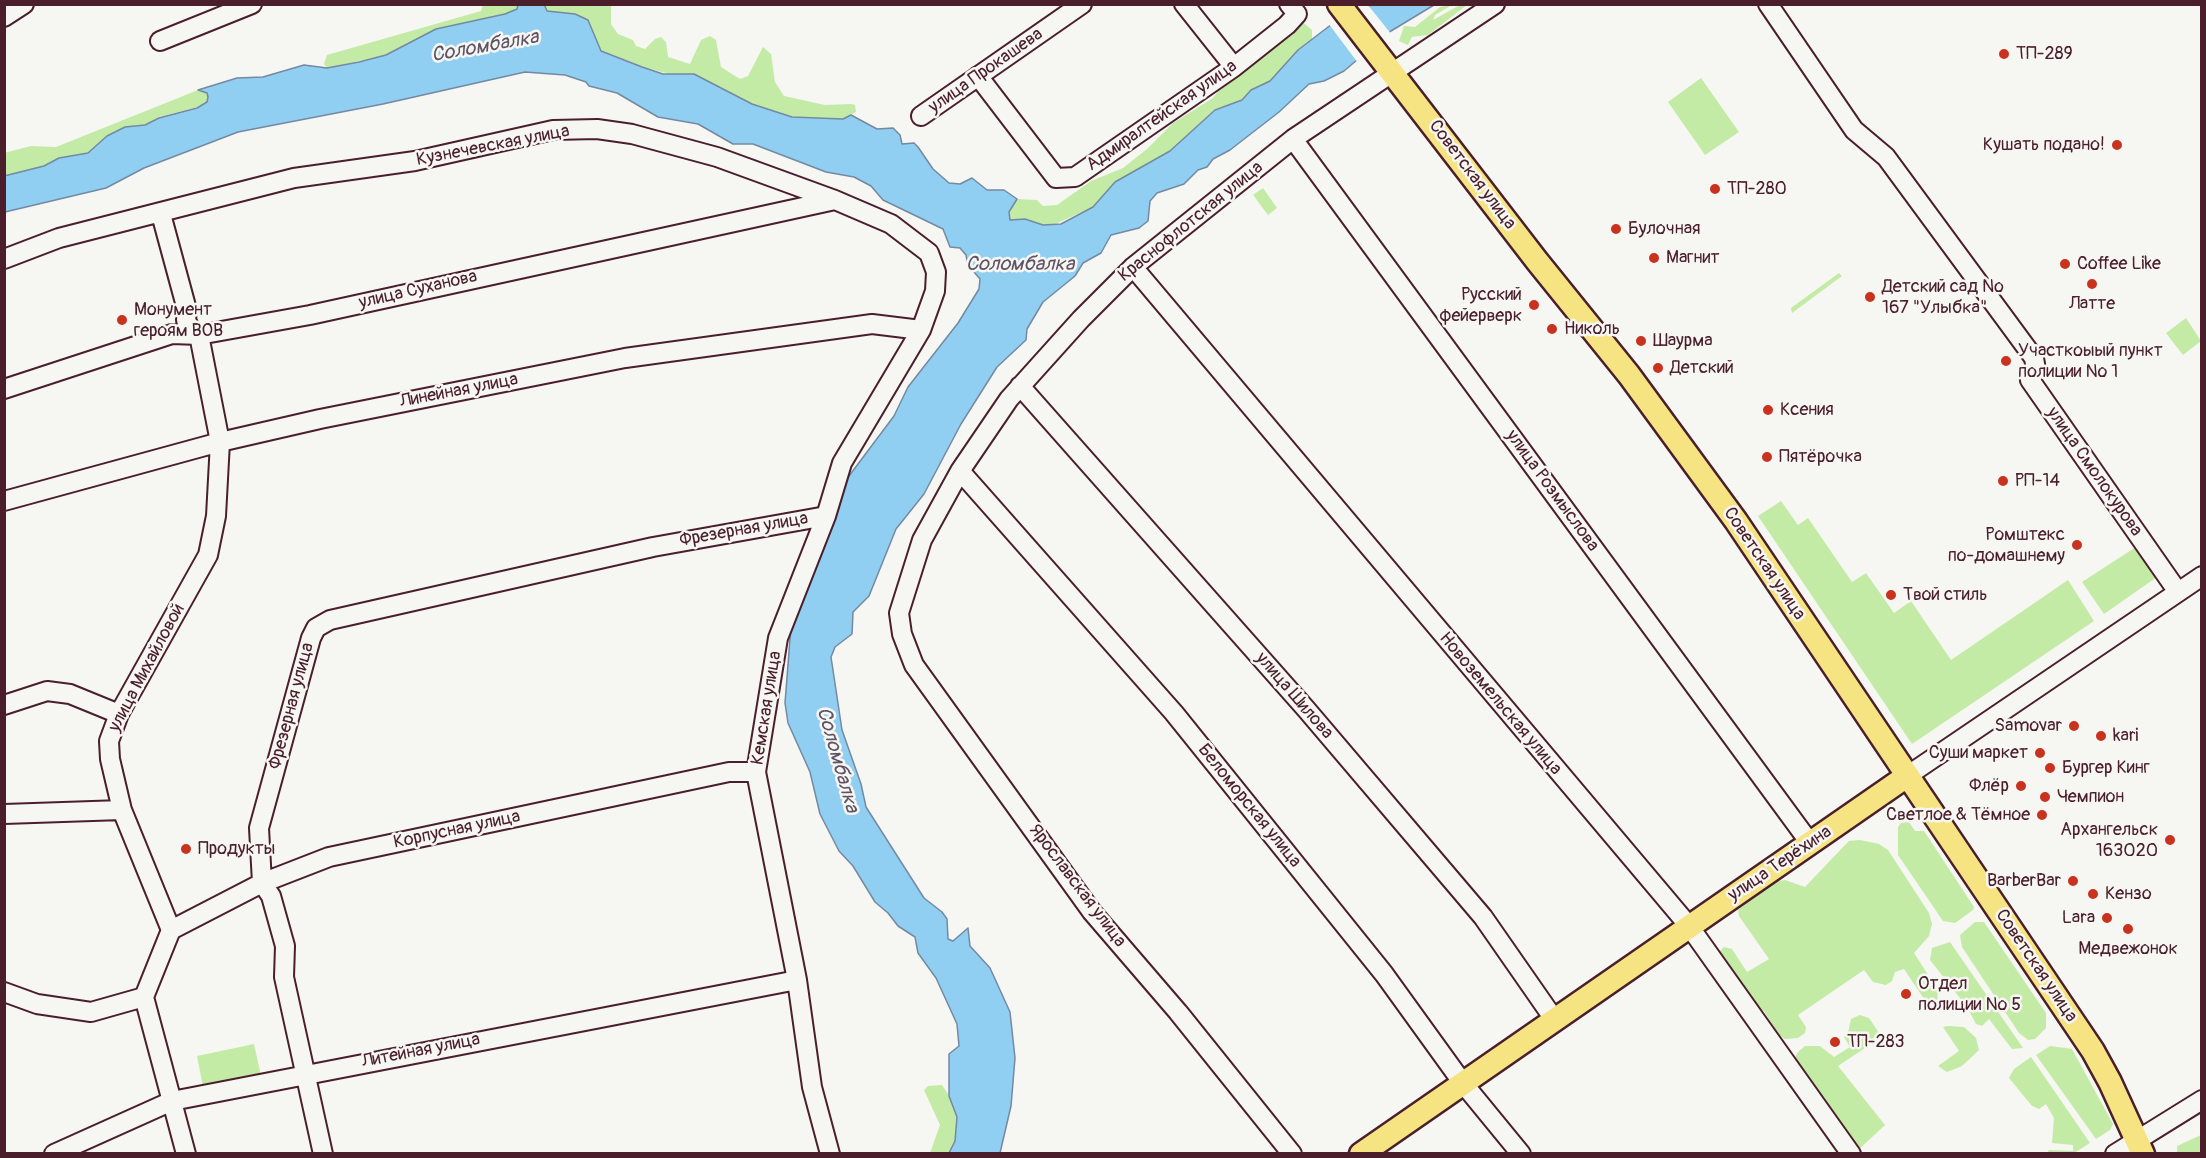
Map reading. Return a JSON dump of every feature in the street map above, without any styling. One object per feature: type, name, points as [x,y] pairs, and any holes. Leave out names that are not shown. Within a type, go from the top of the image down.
[{"type":"main road","name":"Советская улица","points":[[1339,4],[1537,261],[1636,384],[1736,521],[2092,1051],[2140,1146]]},
{"type":"main road","name":"улица Терёхина","points":[[1360,1154],[1907,776]]},
{"type":"street","points":[[4,17],[24,4]]},
{"type":"street","points":[[160,41],[252,4]]},
{"type":"street","name":"улица Прокашева","points":[[921,117],[1082,4]]},
{"type":"street","points":[[1184,4],[1234,67]]},
{"type":"street","name":"Адмиралтейская улица","points":[[978,76],[1056,178],[1075,177],[1234,67],[1287,25],[1297,14],[1289,4]]},
{"type":"street","name":"Краснофлотская улица","points":[[902,634],[900,613],[922,540],[960,471],[1020,386],[1133,267],[1293,139],[1390,68],[1495,4]]},
{"type":"street","name":"улица Смолокурова","points":[[1767,4],[1854,130],[1892,164],[2034,358],[2036,370],[2030,380],[2178,592]]},
{"type":"street","name":"Кузнечевская улица","points":[[4,259],[59,238],[161,214],[294,178],[415,161],[553,130],[597,129],[632,134],[717,157],[835,200],[891,224],[929,253],[936,272],[935,291]]},
{"type":"street","name":"улица Розмыслова","points":[[1293,139],[1810,843]]},
{"type":"street","name":"улица Суханова","points":[[4,389],[172,334],[199,335],[310,315],[835,200]]},
{"type":"street","name":"улица Михайловой","points":[[161,214],[187,310],[186,320],[190,329],[199,335],[220,442],[216,516],[208,555],[119,714],[109,741],[110,759],[122,810],[171,930]]},
{"type":"street","name":"Новоземельская улица","points":[[1133,267],[1689,926],[1851,1154]]},
{"type":"street","name":"Кемская улица","points":[[830,1154],[812,1087],[797,980],[756,772],[778,638],[826,516],[842,463],[921,330],[935,291]]},
{"type":"street","name":"Линейная улица","points":[[4,501],[220,442],[625,358],[872,324],[921,330]]},
{"type":"street","name":"улица Шилова","points":[[1020,386],[1306,708],[1468,899],[1554,1018]]},
{"type":"street","name":"Беломорская улица","points":[[960,471],[1174,713],[1384,974],[1462,1082],[1521,1154]]},
{"type":"street","name":"Фрезерная улица","points":[[323,1154],[284,977],[285,946],[271,896],[262,883],[259,828],[310,638],[316,628],[330,620],[653,547],[826,516]]},
{"type":"street","name":"улица Терёхина","points":[[1907,776],[2202,576]]},
{"type":"street","name":"Ярославская улица","points":[[902,634],[919,672],[1092,912],[1178,1012],[1292,1154]]},
{"type":"street","points":[[4,705],[47,692],[70,694],[119,714]]},
{"type":"street","name":"Корпусная улица","points":[[171,930],[262,883],[329,856],[729,772],[756,772]]},
{"type":"street","points":[[4,814],[122,810]]},
{"type":"street","points":[[171,930],[144,997],[186,1154]]},
{"type":"street","name":"Литейная улица","points":[[54,1154],[172,1101],[305,1073],[797,980]]},
{"type":"street","points":[[4,992],[37,1004],[91,1012],[144,997]]},
{"type":"street","points":[[2115,1154],[2140,1146],[2202,1100]]},
{"type":"green space","points":[[483,5],[518,5],[517,9],[505,14],[436,29],[386,55],[327,68],[324,64],[327,55],[481,11]]},
{"type":"green space","points":[[544,5],[611,5],[611,24],[618,34],[633,40],[636,46],[645,49],[655,39],[661,37],[666,42],[668,57],[690,64],[701,40],[710,36],[716,40],[721,67],[740,79],[748,76],[763,47],[771,54],[775,82],[784,96],[825,105],[851,104],[855,105],[856,112],[843,119],[792,117],[752,104],[714,85],[642,67],[601,51],[547,11]]},
{"type":"green space","points":[[1452,5],[1435,15],[1433,20],[1460,5],[1467,5],[1428,35],[1412,37],[1408,45],[1399,41],[1404,26],[1415,27],[1440,7]]},
{"type":"green space","points":[[1299,19],[1312,30],[1312,39],[1298,50],[1270,81],[1251,90],[1242,100],[1215,109],[1170,151],[1115,182],[1093,207],[1053,225],[1038,225],[1021,219],[1010,220],[1009,212],[1017,199],[1037,200],[1043,206],[1057,205],[1091,181],[1123,168],[1147,149],[1173,123],[1213,98],[1223,85],[1275,46]]},
{"type":"green space","points":[[1701,78],[1739,132],[1705,155],[1668,102]]},
{"type":"green space","points":[[198,90],[207,93],[208,97],[207,102],[197,107],[159,117],[145,125],[125,127],[107,136],[88,153],[59,158],[44,166],[5,176],[4,153],[31,146],[56,147]]},
{"type":"green space","points":[[1263,188],[1277,208],[1268,215],[1253,195]]},
{"type":"green space","points":[[1839,273],[1842,276],[1792,313],[1791,308]]},
{"type":"green space","points":[[2186,318],[2201,341],[2183,355],[2166,333]]},
{"type":"green space","points":[[1781,501],[1798,525],[1808,518],[1852,582],[1866,573],[1894,613],[1911,601],[1951,660],[2068,580],[2094,621],[1912,744],[1758,516]]},
{"type":"green space","points":[[2136,547],[2157,577],[2104,614],[2082,582]]},
{"type":"green space","points":[[1909,822],[1915,831],[1924,831],[1974,907],[1955,923],[1943,921],[1898,855],[1898,827],[1901,823]]},
{"type":"green space","points":[[1860,840],[1879,844],[1888,850],[1929,913],[1932,924],[1929,936],[1914,953],[1938,990],[1937,1003],[1930,1008],[1904,969],[1895,972],[1892,981],[1886,985],[1873,982],[1864,970],[1798,1015],[1806,1027],[1805,1033],[1798,1038],[1785,1039],[1779,1035],[1764,1011],[1756,1006],[1718,953],[1724,947],[1732,949],[1747,972],[1769,959],[1739,916],[1738,910],[1774,882],[1785,880],[1805,887],[1849,841]]},
{"type":"green space","points":[[1975,922],[1984,922],[2046,1013],[2046,1028],[2035,1039],[2028,1040],[2019,1033],[1962,947],[1960,935]]},
{"type":"green space","points":[[1950,942],[2023,1048],[2012,1049],[1989,1019],[1982,1026],[1976,1024],[1967,1007],[1930,960],[1932,948]]},
{"type":"green space","points":[[1860,1015],[1869,1018],[1879,1033],[1877,1040],[1838,1066],[1885,1125],[1857,1151],[1794,1062],[1797,1053],[1805,1046],[1820,1046],[1834,1057],[1850,1047],[1844,1037],[1848,1033],[1851,1019]]},
{"type":"green space","points":[[1943,1027],[1964,1027],[1976,1038],[1979,1050],[1962,1066],[1947,1072],[1938,1066],[1959,1051]]},
{"type":"green space","points":[[254,1044],[261,1076],[203,1087],[197,1056]]},
{"type":"green space","points":[[2050,1046],[2072,1049],[2113,1124],[2110,1130],[2096,1139],[2036,1055]]},
{"type":"green space","points":[[2031,1057],[2090,1143],[2074,1153],[2047,1153],[2049,1150],[2073,1151],[2073,1145],[2052,1143],[2054,1118],[2046,1104],[2039,1109],[2032,1106],[2009,1078],[2014,1069]]},
{"type":"green space","points":[[942,1085],[952,1100],[957,1117],[955,1141],[949,1153],[930,1153],[940,1125],[924,1090],[928,1086]]},
{"type":"green space","points":[[2201,1135],[2201,1153],[2177,1153],[2177,1146]]},
{"type":"water","name":"Соломбалка","points":[[544,4],[547,11],[575,14],[588,20],[601,51],[642,67],[663,74],[694,74],[752,104],[792,117],[843,119],[851,115],[877,129],[893,128],[900,135],[902,144],[914,143],[933,169],[949,183],[960,184],[972,178],[987,190],[1004,190],[1017,199],[1009,212],[1010,220],[1025,219],[1043,225],[1061,224],[1093,207],[1115,182],[1170,151],[1215,110],[1242,100],[1251,90],[1270,81],[1298,50],[1332,24],[1371,5],[1434,5],[1391,31],[1344,71],[1324,81],[1309,84],[1279,112],[1230,150],[1213,159],[1207,167],[1198,170],[1184,184],[1157,193],[1150,201],[1148,221],[1139,228],[1111,235],[1101,253],[1083,263],[1075,276],[1043,302],[1027,329],[1026,340],[997,367],[961,424],[924,494],[896,529],[869,596],[853,612],[852,634],[835,647],[831,657],[842,730],[861,784],[866,807],[924,898],[947,919],[948,939],[953,941],[968,928],[970,946],[990,968],[1010,1012],[1015,1058],[1011,1106],[1000,1153],[949,1153],[955,1141],[957,1117],[949,1096],[949,1054],[959,1046],[957,1024],[936,978],[918,953],[915,937],[898,926],[875,902],[853,866],[839,851],[820,814],[810,772],[788,723],[785,703],[791,626],[846,480],[894,416],[908,387],[958,323],[979,289],[980,279],[968,265],[966,255],[960,248],[950,247],[943,229],[883,200],[871,186],[854,177],[826,172],[753,144],[733,144],[698,124],[658,117],[617,93],[589,86],[586,82],[565,75],[525,72],[383,104],[238,132],[144,168],[106,188],[5,212],[4,176],[44,166],[59,158],[88,153],[107,136],[125,127],[145,125],[159,118],[197,108],[207,102],[208,97],[207,93],[198,90],[237,78],[263,77],[304,65],[327,68],[359,62],[386,55],[436,29],[505,14],[517,9],[518,5]]},
{"type":"pier","points":[[1364,4],[1368,5],[1392,35],[1358,63],[1328,23]]},
{"type":"place","name":"ТП-289","points":[[2004,54]]},
{"type":"place","name":"Кушать подано!","points":[[2117,145]]},
{"type":"place","name":"ТП-280","points":[[1715,189]]},
{"type":"place","name":"Булочная","points":[[1616,229]]},
{"type":"place","name":"Магнит","points":[[1654,258]]},
{"type":"place","name":"Coffee Like","points":[[2065,264]]},
{"type":"place","name":"Латте","points":[[2092,284]]},
{"type":"place","name":"Детский сад № 167 \"Улыбка\"","points":[[1870,297]]},
{"type":"place","name":"Русский фейерверк","points":[[1534,305]]},
{"type":"place","name":"Монумент героям ВОВ","points":[[122,320]]},
{"type":"place","name":"Николь","points":[[1552,329]]},
{"type":"place","name":"Шаурма","points":[[1641,341]]},
{"type":"place","name":"Участкоыый пункт полиции № 1","points":[[2006,361]]},
{"type":"place","name":"Детский","points":[[1658,368]]},
{"type":"place","name":"Ксения","points":[[1768,410]]},
{"type":"place","name":"Пятёрочка","points":[[1767,457]]},
{"type":"place","name":"РП-14","points":[[2003,481]]},
{"type":"place","name":"Ромштекс по-домашнему","points":[[2077,545]]},
{"type":"place","name":"Твой стиль","points":[[1891,595]]},
{"type":"place","name":"Samovar","points":[[2074,726]]},
{"type":"place","name":"kari","points":[[2101,736]]},
{"type":"place","name":"Суши маркет","points":[[2040,753]]},
{"type":"place","name":"Бургер Кинг","points":[[2050,768]]},
{"type":"place","name":"Флёр","points":[[2021,786]]},
{"type":"place","name":"Чемпион","points":[[2045,797]]},
{"type":"place","name":"Светлое & Тёмное","points":[[2042,815]]},
{"type":"place","name":"Архангельск 163020","points":[[2170,840]]},
{"type":"place","name":"Продукты","points":[[186,849]]},
{"type":"place","name":"BarberBar","points":[[2073,881]]},
{"type":"place","name":"Кензо","points":[[2093,894]]},
{"type":"place","name":"Lara","points":[[2107,918]]},
{"type":"place","name":"Медвежонок","points":[[2128,929]]},
{"type":"place","name":"Отдел полиции № 5","points":[[1906,994]]},
{"type":"place","name":"ТП-283","points":[[1835,1042]]}]
